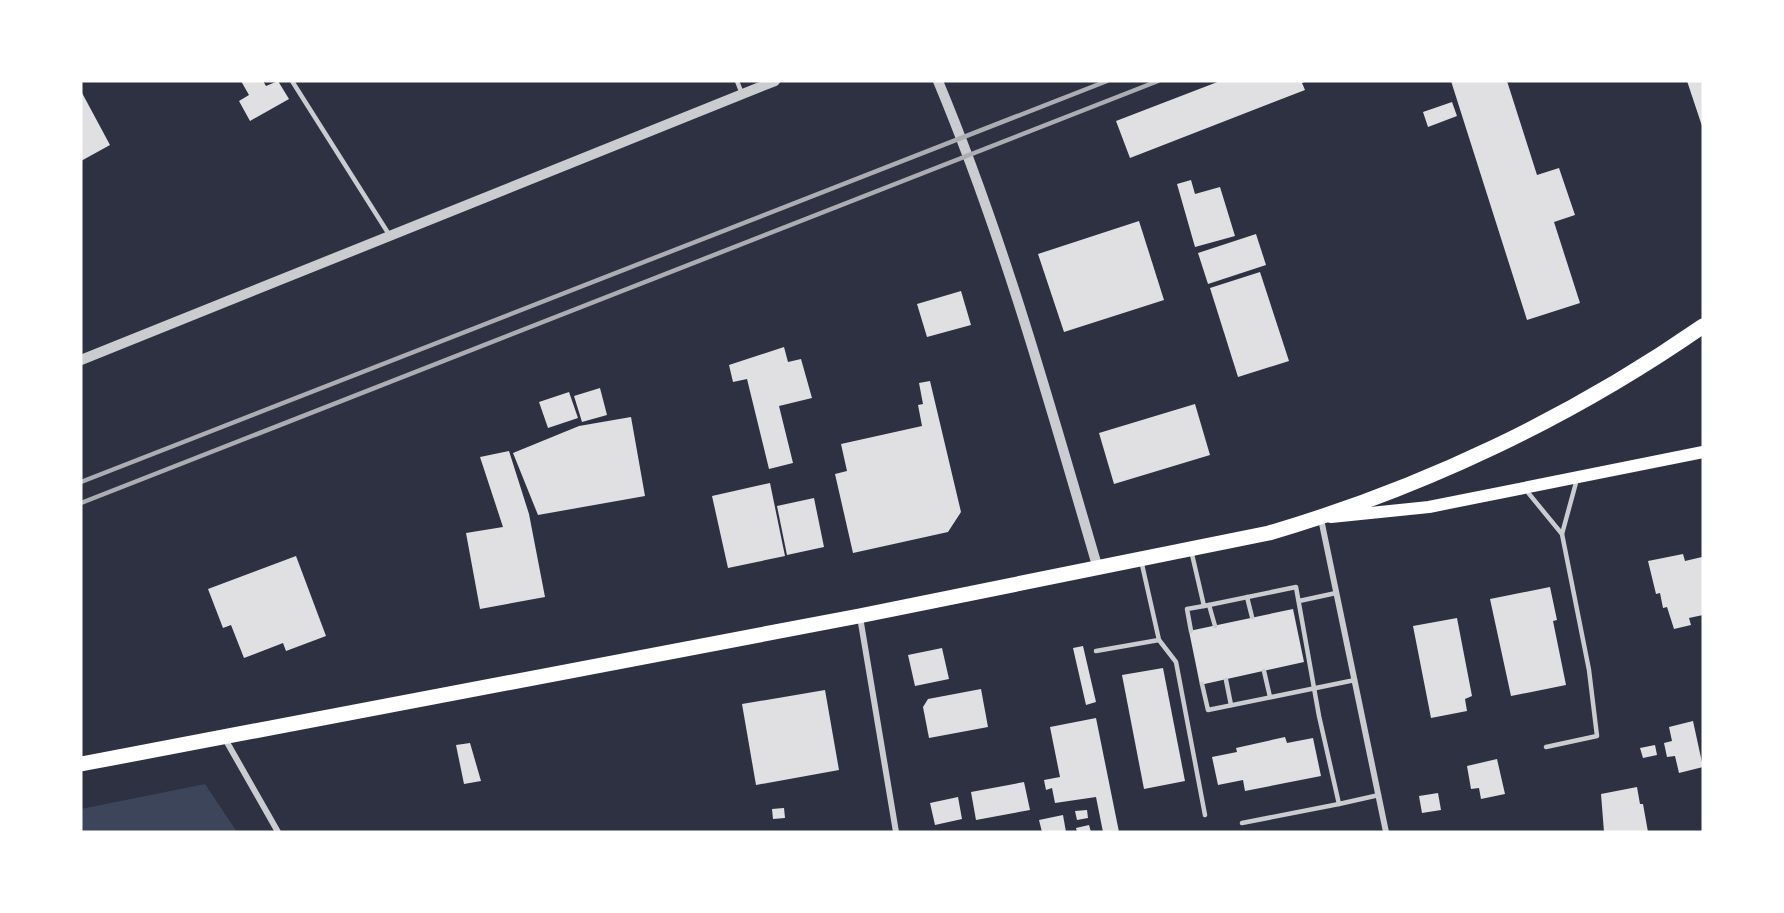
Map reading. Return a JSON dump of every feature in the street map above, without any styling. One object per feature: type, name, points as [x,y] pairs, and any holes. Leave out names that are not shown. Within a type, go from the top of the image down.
[{"type":"main road","points":[[81,764],[1098,569],[1191,550],[1321,518],[1420,481],[1551,417],[1611,385],[1703,326]]},
{"type":"main road","points":[[1321,518],[1430,507],[1703,452]]},
{"type":"street","points":[[81,360],[775,81]]},
{"type":"street","points":[[938,81],[962,139],[1014,293],[1098,569]]},
{"type":"street","points":[[1321,518],[1386,832]]},
{"type":"street","points":[[859,616],[896,832]]},
{"type":"street","points":[[224,737],[278,832]]},
{"type":"lane","points":[[292,81],[391,237]]},
{"type":"lane","points":[[737,81],[742,94]]},
{"type":"lane","points":[[1546,747],[1597,736],[1588,670],[1562,534],[1577,478]]},
{"type":"lane","points":[[1525,489],[1562,534]]},
{"type":"lane","points":[[1191,550],[1215,626]]},
{"type":"lane","points":[[1141,560],[1159,639],[1176,662],[1205,815]]},
{"type":"lane","points":[[1191,631],[1187,609],[1296,587],[1316,687],[1319,716],[1339,804]]},
{"type":"lane","points":[[1299,601],[1336,593]]},
{"type":"lane","points":[[1247,597],[1252,617]]},
{"type":"lane","points":[[1096,651],[1159,639]]},
{"type":"lane","points":[[1264,671],[1270,697]]},
{"type":"lane","points":[[1226,680],[1231,705]]},
{"type":"lane","points":[[1202,684],[1208,710],[1355,680]]},
{"type":"lane","points":[[1242,824],[1379,795]]},
{"type":"shaded area","points":[[205,784],[237,832],[81,832],[81,809]]},
{"type":"building","points":[[241,81],[263,81],[266,86],[278,81],[289,99],[250,121],[239,101],[249,95]]},
{"type":"building","points":[[1220,81],[1307,81],[1302,83],[1305,90],[1130,158],[1116,121]]},
{"type":"building","points":[[1451,81],[1507,81],[1537,175],[1559,168],[1575,215],[1554,222],[1580,303],[1527,320]]},
{"type":"building","points":[[1687,81],[1703,81],[1703,129]]},
{"type":"building","points":[[81,91],[110,145],[81,161]]},
{"type":"building","points":[[1452,102],[1457,116],[1428,127],[1423,112]]},
{"type":"building","points":[[1191,180],[1195,194],[1220,187],[1235,236],[1195,247],[1177,184]]},
{"type":"building","points":[[1139,221],[1164,300],[1064,332],[1038,254]]},
{"type":"building","points":[[1256,234],[1266,265],[1208,284],[1198,253]]},
{"type":"building","points":[[1260,272],[1289,361],[1238,377],[1210,288]]},
{"type":"building","points":[[961,291],[971,325],[927,337],[917,304]]},
{"type":"building","points":[[784,347],[788,362],[801,359],[812,398],[779,406],[793,463],[769,469],[747,379],[733,382],[729,365]]},
{"type":"building","points":[[930,381],[961,512],[948,532],[853,553],[835,474],[847,471],[841,444],[922,426],[918,405],[923,404],[919,383]]},
{"type":"building","points":[[600,388],[607,415],[582,422],[574,396]]},
{"type":"building","points":[[569,392],[578,418],[548,428],[539,402]]},
{"type":"building","points":[[1195,404],[1210,455],[1114,484],[1099,433]]},
{"type":"building","points":[[631,417],[645,496],[538,515],[513,453],[579,426]]},
{"type":"building","points":[[509,451],[529,514],[545,597],[480,609],[466,533],[503,527],[480,457]]},
{"type":"building","points":[[770,483],[785,556],[728,568],[712,496]]},
{"type":"building","points":[[814,498],[824,547],[787,555],[777,506]]},
{"type":"building","points":[[1683,554],[1685,561],[1702,557],[1703,615],[1689,618],[1691,625],[1674,629],[1667,607],[1663,608],[1660,593],[1656,594],[1648,561]]},
{"type":"building","points":[[296,556],[326,636],[286,651],[283,643],[244,658],[231,625],[223,628],[208,589]]},
{"type":"building","points":[[1550,587],[1557,620],[1553,621],[1566,685],[1511,696],[1490,599]]},
{"type":"building","points":[[1293,609],[1304,662],[1200,685],[1189,631]]},
{"type":"building","points":[[1457,618],[1472,696],[1465,699],[1467,711],[1431,718],[1413,626]]},
{"type":"building","points":[[1083,646],[1096,702],[1086,705],[1073,648]]},
{"type":"building","points":[[942,648],[949,679],[915,686],[908,655]]},
{"type":"building","points":[[1163,668],[1185,781],[1144,789],[1122,675]]},
{"type":"building","points":[[981,689],[988,727],[929,738],[923,707],[928,699]]},
{"type":"building","points":[[825,690],[839,770],[756,785],[742,704]]},
{"type":"building","points":[[1096,718],[1119,832],[1103,832],[1096,797],[1055,803],[1052,788],[1046,790],[1044,780],[1060,777],[1050,727]]},
{"type":"building","points":[[1693,721],[1703,767],[1679,773],[1675,756],[1667,757],[1664,743],[1672,741],[1669,727]]},
{"type":"building","points":[[1285,737],[1287,743],[1313,738],[1321,776],[1245,791],[1243,780],[1218,785],[1212,757],[1237,752],[1236,748]]},
{"type":"building","points":[[470,743],[481,781],[464,784],[456,745]]},
{"type":"building","points":[[1655,745],[1657,755],[1643,758],[1640,748]]},
{"type":"building","points":[[1497,759],[1505,794],[1481,799],[1479,788],[1471,789],[1467,766]]},
{"type":"building","points":[[1024,782],[1030,810],[976,820],[971,792]]},
{"type":"building","points":[[1637,787],[1648,832],[1604,832],[1601,794]]},
{"type":"building","points":[[1438,793],[1441,810],[1422,813],[1419,796]]},
{"type":"building","points":[[958,797],[962,819],[935,825],[930,803]]},
{"type":"building","points":[[784,808],[785,818],[773,819],[772,809]]},
{"type":"building","points":[[1087,810],[1088,818],[1077,820],[1075,811]]},
{"type":"building","points":[[1063,815],[1066,832],[1042,832],[1039,820]]},
{"type":"building","points":[[1089,825],[1091,832],[1077,832],[1076,828]]},
{"type":"railway","points":[[81,482],[1107,81]]},
{"type":"railway","points":[[81,503],[1158,81]]}]
